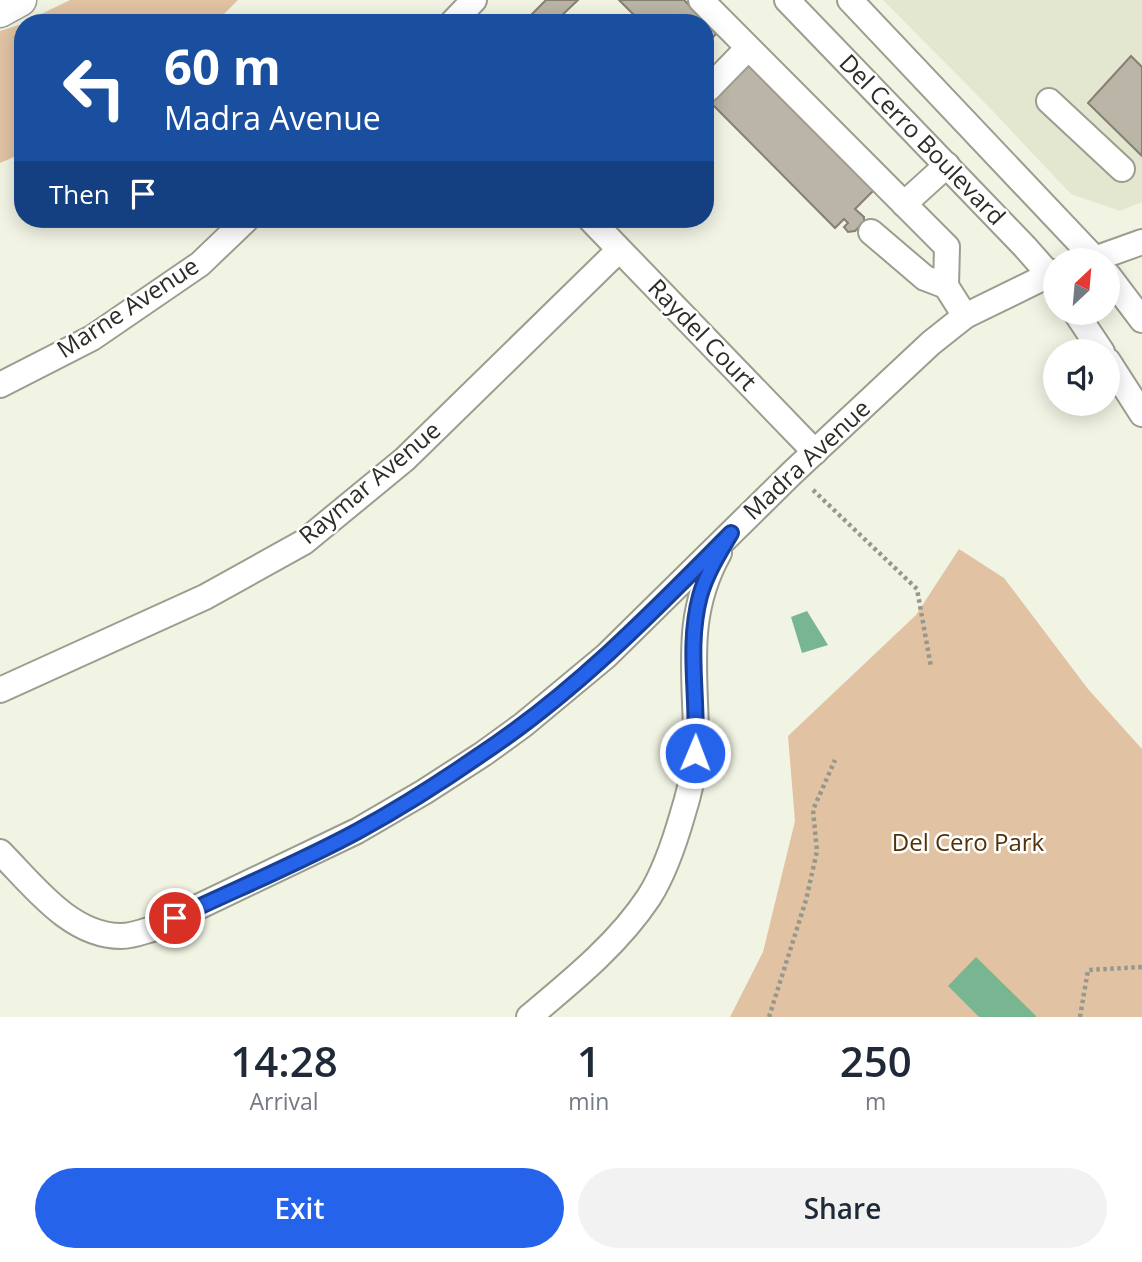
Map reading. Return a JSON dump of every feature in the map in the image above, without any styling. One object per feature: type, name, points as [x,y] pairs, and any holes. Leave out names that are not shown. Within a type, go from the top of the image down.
[{"type":"main road","points":[[0,10],[20,0]]},
{"type":"street","points":[[461,14],[474,0]]},
{"type":"street","points":[[701,0],[947,247],[946,286],[965,316]]},
{"type":"street","name":"Del Cerro Boulevard","points":[[788,0],[1043,265]]},
{"type":"street","name":"Del Cerro Boulevard","points":[[850,0],[1082,248]]},
{"type":"street","points":[[714,83],[748,48]]},
{"type":"street","points":[[1049,100],[1122,169]]},
{"type":"street","points":[[904,204],[947,165]]},
{"type":"street","name":"Marne Avenue","points":[[0,385],[92,338],[200,264],[238,228]]},
{"type":"street","name":"Raydel Court","points":[[598,228],[815,452]]},
{"type":"street","points":[[871,232],[925,278],[946,286]]},
{"type":"street","points":[[1120,253],[1142,242]]},
{"type":"street","name":"Raymar Avenue","points":[[0,690],[205,597],[304,542],[405,459],[619,250]]},
{"type":"street","name":"Madra Avenue","points":[[0,852],[55,907],[90,930],[123,936],[152,929],[357,831],[436,784],[523,725],[606,656],[815,452],[965,316],[1043,281]]},
{"type":"street","name":"Del Cerro Boulevard","points":[[1120,293],[1142,320]]},
{"type":"street","points":[[1120,380],[1142,414]]},
{"type":"street","points":[[529,1017],[604,951],[650,896],[664,867],[677,835],[694,769],[696,737],[692,653],[699,604],[713,565],[731,533]]},
{"type":"path","points":[[813,490],[917,589],[931,667]]},
{"type":"path","points":[[769,1017],[806,900],[817,851],[813,810],[835,760]]},
{"type":"path","points":[[1080,1017],[1088,970],[1142,967]]},
{"type":"shaded area","points":[[883,0],[1142,0],[1142,202],[1120,211],[1071,194]]},
{"type":"shaded area","points":[[807,611],[828,645],[802,653],[791,617]]},
{"type":"shaded area","points":[[976,957],[1036,1017],[979,1017],[948,986]]},
{"type":"green space","points":[[70,0],[238,0],[224,14],[41,14]]},
{"type":"green space","points":[[14,27],[14,157],[0,163],[0,31]]},
{"type":"green space","name":"Del Cero Park","points":[[959,549],[1004,578],[1088,689],[1142,749],[1142,1017],[730,1017],[763,952],[795,821],[788,736],[916,615]]},
{"type":"building","points":[[546,0],[578,0],[563,14],[532,14]]},
{"type":"building","points":[[619,0],[684,0],[698,14],[633,14]]},
{"type":"building","points":[[1131,56],[1142,67],[1142,156],[1088,103]]},
{"type":"building","points":[[750,62],[876,188],[855,209],[864,217],[864,222],[855,231],[848,232],[844,227],[848,223],[844,219],[835,228],[714,106],[714,98]]},
{"type":"route","points":[[175,918],[357,831],[482,754],[523,725],[606,656],[731,533],[701,594],[695,624],[692,653],[695,753]]}]
